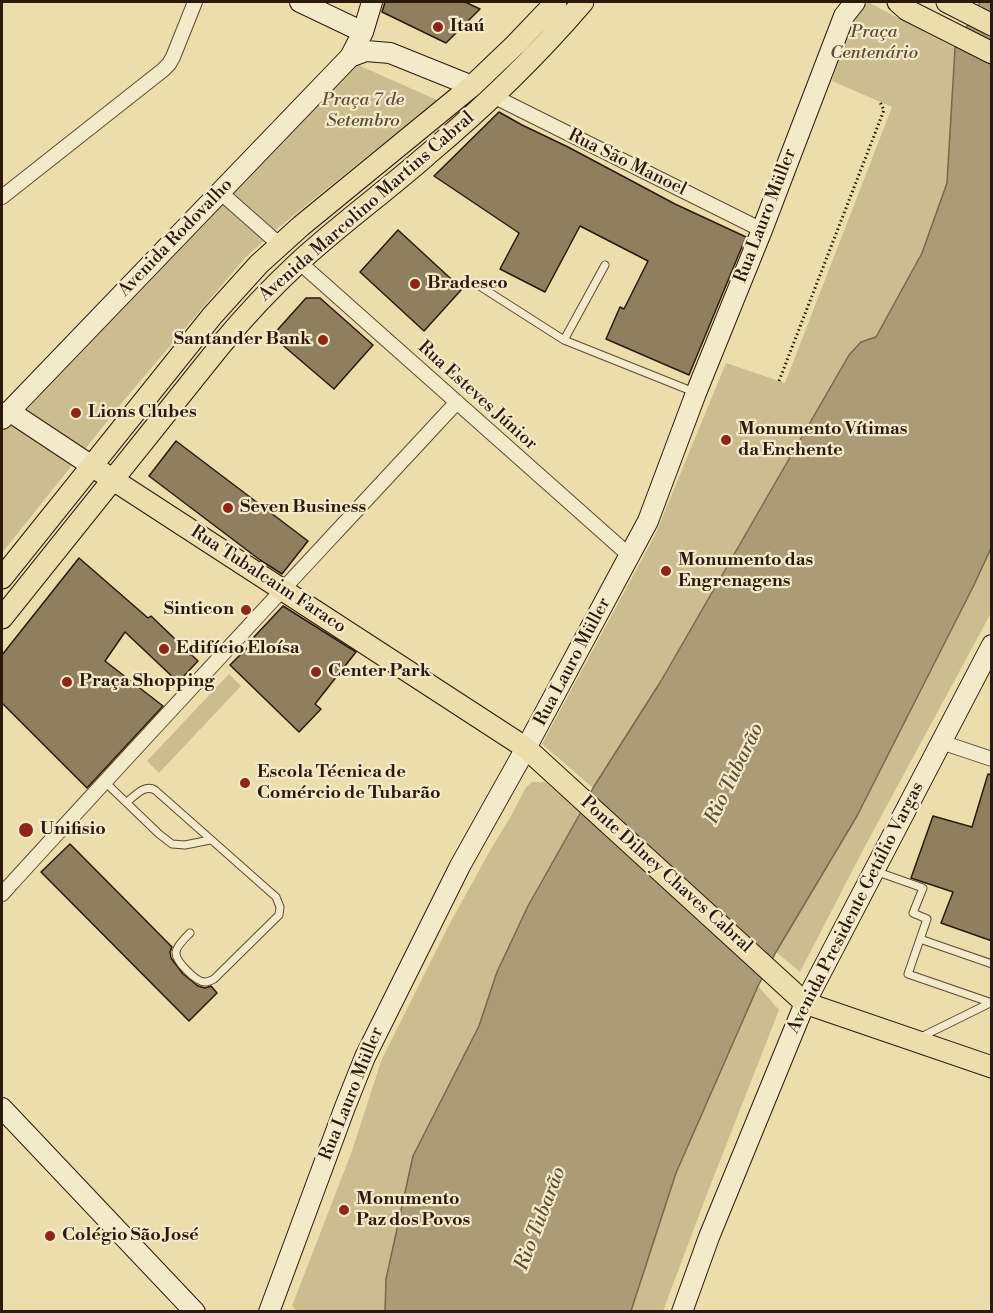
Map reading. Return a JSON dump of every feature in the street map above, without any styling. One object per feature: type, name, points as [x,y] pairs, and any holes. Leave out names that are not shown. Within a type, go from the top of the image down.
[{"type":"main road","points":[[300,2],[363,32]]},
{"type":"main road","name":"Avenida Rodovalho","points":[[5,415],[350,57],[363,32],[372,2]]},
{"type":"main road","name":"Avenida Marcolino Martins Cabral","points":[[2,578],[212,316],[259,264],[333,199],[472,86],[556,2]]},
{"type":"main road","name":"Avenida Marcolino Martins Cabral","points":[[2,618],[251,309],[299,262],[426,157],[493,96],[583,2]]},
{"type":"main road","name":"Rua Lauro Müller","points":[[269,1311],[365,1057],[460,866],[648,521],[844,16],[855,2]]},
{"type":"main road","points":[[946,2],[992,25]]},
{"type":"main road","points":[[903,6],[992,52]]},
{"type":"main road","points":[[350,57],[366,51],[390,53],[472,86]]},
{"type":"main road","name":"Rua Tubalcaim Faraco","points":[[5,415],[113,479],[526,748]]},
{"type":"main road","name":"Avenida Presidente Getúlio Vargas","points":[[682,1311],[798,997],[874,871],[992,645]]},
{"type":"main road","name":"Ponte Dilney Chaves Cabral","points":[[526,748],[798,997]]},
{"type":"main road","points":[[798,997],[992,1067]]},
{"type":"main road","points":[[2,1108],[195,1311]]},
{"type":"street","points":[[2,197],[169,64],[195,2]]},
{"type":"street","name":"Rua São Manoel","points":[[493,96],[762,230]]},
{"type":"street","points":[[220,192],[280,244]]},
{"type":"street","name":"Rua Esteves Júnior","points":[[299,262],[630,556]]},
{"type":"street","points":[[2,894],[104,781],[457,402]]},
{"type":"street","points":[[941,742],[992,759]]},
{"type":"lane","points":[[564,340],[605,265]]},
{"type":"lane","points":[[481,287],[564,340],[696,393]]},
{"type":"lane","points":[[104,781],[159,834],[172,843],[185,845],[210,840]]},
{"type":"lane","points":[[127,802],[146,788],[151,788],[276,897],[280,907],[279,915],[214,979],[206,982],[196,979],[176,954],[177,948],[190,933]]},
{"type":"lane","points":[[874,871],[923,888],[913,913],[927,919],[908,974],[991,1003]]},
{"type":"lane","points":[[920,939],[992,964]]},
{"type":"lane","points":[[913,1040],[991,1003]]},
{"type":"path","points":[[778,381],[884,110],[880,102]]},
{"type":"green space","name":"Praça Centenário","points":[[868,2],[955,48],[947,183],[922,253],[876,337],[861,342],[849,355],[661,681],[593,788],[542,744],[655,535],[726,363],[785,383],[892,107],[832,81],[849,27]]},
{"type":"green space","name":"Praça 7 de Setembro","points":[[356,64],[437,100],[278,228],[245,258],[125,399],[2,553],[2,432]]},
{"type":"green space","points":[[991,546],[991,613],[800,972],[776,952],[857,816],[974,585]]},
{"type":"green space","points":[[229,674],[241,686],[159,773],[147,761]]},
{"type":"green space","points":[[532,782],[545,782],[581,812],[528,906],[497,972],[479,1026],[413,1156],[386,1279],[385,1311],[297,1311],[292,1306],[352,1151],[381,1061],[448,927],[526,787]]},
{"type":"green space","points":[[758,986],[779,1010],[663,1311],[631,1312],[676,1173]]},
{"type":"water","name":"Rio Tubarão","points":[[980,2],[991,2],[992,546],[857,816],[758,986],[676,1173],[631,1311],[385,1312],[386,1279],[413,1156],[479,1026],[497,972],[528,906],[593,788],[661,681],[849,355],[861,342],[876,337],[922,253],[947,183],[955,48]]},
{"type":"building","name":"Itaú","points":[[385,2],[465,2],[480,9],[446,43],[382,12]]},
{"type":"building","points":[[499,112],[675,204],[746,237],[689,375],[606,339],[620,307],[624,309],[648,261],[580,226],[545,292],[500,269],[519,233],[434,176]]},
{"type":"building","name":"Bradesco","points":[[398,230],[462,289],[424,331],[360,272]]},
{"type":"building","name":"Santander Bank","points":[[306,298],[320,298],[373,345],[334,389],[272,336]]},
{"type":"building","name":"Seven Business","points":[[176,441],[308,541],[282,574],[149,476]]},
{"type":"building","name":"Praça Shopping","points":[[79,558],[148,618],[151,616],[198,661],[178,682],[125,632],[105,661],[163,706],[87,788],[2,703],[2,655]]},
{"type":"building","points":[[283,606],[356,652],[315,704],[321,709],[299,732],[230,665],[256,639],[254,637]]},
{"type":"building","points":[[988,774],[992,775],[992,941],[941,923],[953,892],[911,878],[933,816],[972,827]]},
{"type":"building","points":[[70,844],[172,947],[171,958],[183,974],[198,986],[205,988],[211,986],[217,993],[189,1021],[41,872]]},
{"type":"place","name":"Itaú","points":[[438,27]]},
{"type":"place","name":"Bradesco","points":[[415,284]]},
{"type":"place","name":"Santander Bank","points":[[323,340]]},
{"type":"place","name":"Lions Clubes","points":[[76,413]]},
{"type":"place","name":"Monumento Vítimas da Enchente","points":[[726,440]]},
{"type":"place","name":"Seven Business","points":[[228,508]]},
{"type":"place","name":"Monumento das Engrenagens","points":[[666,571]]},
{"type":"place","name":"Sinticon","points":[[246,610]]},
{"type":"place","name":"Edifício Eloísa","points":[[164,649]]},
{"type":"place","name":"Center Park","points":[[316,672]]},
{"type":"place","name":"Praça Shopping","points":[[67,682]]},
{"type":"place","name":"Escola Técnica de Comércio de Tubarão","points":[[245,783]]},
{"type":"place","name":"Unifisio","points":[[26,830]]},
{"type":"place","name":"Monumento Paz dos Povos","points":[[344,1210]]},
{"type":"place","name":"Colégio São José","points":[[50,1236]]}]
